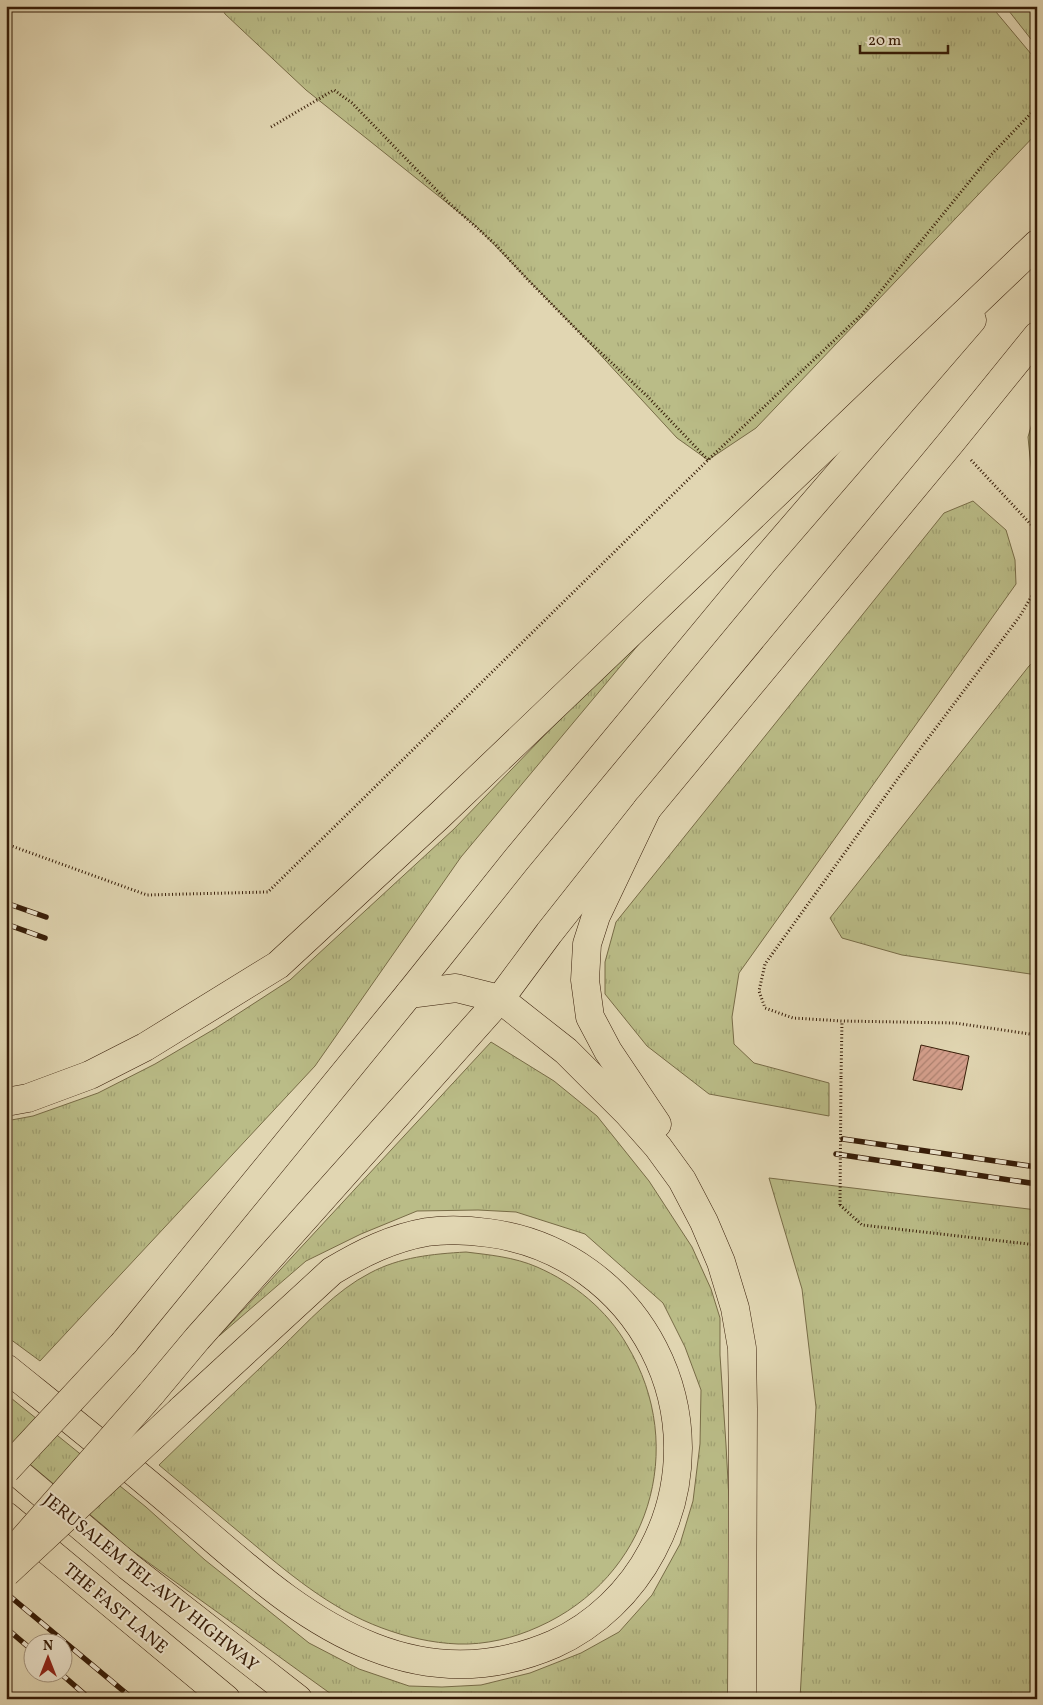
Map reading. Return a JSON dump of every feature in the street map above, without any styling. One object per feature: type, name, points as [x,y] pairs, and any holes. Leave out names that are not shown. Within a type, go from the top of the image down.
[{"type":"main road","points":[[6,1470],[124,1343],[516,860],[763,562],[1037,245]]},
{"type":"main road","points":[[6,1102],[28,1098],[90,1075],[145,1047],[278,965],[440,815],[1037,245]]},
{"type":"main road","points":[[6,1559],[210,1325],[500,999],[646,809],[1037,336]]},
{"type":"main road","points":[[646,809],[596,916],[587,944],[585,980],[590,1017],[608,1052],[663,1133],[692,1200]]},
{"type":"main road","points":[[409,994],[456,988],[500,999],[566,1051],[627,1112],[663,1154],[682,1180],[704,1222],[721,1262],[734,1308],[742,1348],[742,1699]]},
{"type":"main road","points":[[6,1368],[159,1492],[281,1595],[340,1632],[373,1647],[413,1660],[458,1665],[496,1662],[530,1654],[565,1639],[594,1620],[624,1592],[644,1566],[660,1535],[673,1499],[678,1470],[678,1423],[669,1382],[656,1351],[637,1320],[610,1289],[577,1263],[544,1246],[509,1236],[466,1230],[427,1232],[388,1242],[360,1254],[332,1271],[181,1410],[6,1573]]},
{"type":"main road","name":"JERUSALEM TEL-AVIV HIGHWAY","points":[[6,1463],[128,1566],[298,1699]]},
{"type":"main road","name":"THE FAST LANE","points":[[6,1516],[226,1699]]},
{"type":"path","points":[[271,127],[334,90],[352,103],[449,204],[495,244],[582,335],[654,402],[708,460]]},
{"type":"path","points":[[6,844],[148,895],[268,892],[708,460],[862,314],[991,156],[1037,107]]},
{"type":"path","points":[[952,440],[1037,532]]},
{"type":"path","points":[[1037,587],[1020,616],[898,776],[765,964],[759,991],[765,1008],[793,1018],[955,1023],[1037,1035]]},
{"type":"path","points":[[842,1021],[840,1205],[862,1224],[1037,1245]]},
{"type":"green space","points":[[221,6],[991,6],[1037,61],[1037,133],[756,428],[708,460],[677,438],[582,335],[476,226],[306,90],[225,14]]},
{"type":"green space","points":[[1005,6],[1037,6],[1037,39],[1034,43]]},
{"type":"green space","points":[[1037,406],[1037,492],[1033,487],[1028,437]]},
{"type":"green space","points":[[973,501],[1006,530],[1015,560],[1016,584],[739,973],[732,1017],[734,1044],[754,1063],[829,1083],[829,1116],[709,1094],[647,1046],[605,994],[605,962],[616,922],[944,513]]},
{"type":"green space","points":[[680,595],[461,857],[315,1066],[40,1361],[6,1336],[6,1121],[33,1116],[98,1093],[155,1064],[216,1028],[290,980],[454,829]]},
{"type":"green space","points":[[1037,658],[1037,975],[902,955],[842,938],[830,918]]},
{"type":"green space","points":[[491,1042],[554,1081],[597,1116],[649,1181],[692,1247],[711,1289],[720,1318],[720,1355],[740,1699],[338,1699],[124,1545],[6,1444],[6,1394],[146,1507],[205,1560],[309,1643],[359,1669],[409,1686],[481,1685],[530,1673],[581,1653],[619,1632],[652,1595],[680,1544],[693,1501],[700,1444],[701,1390],[685,1347],[663,1303],[585,1234],[516,1212],[478,1210],[417,1211],[361,1234],[306,1261],[219,1336]]},
{"type":"green space","points":[[769,1178],[1037,1210],[1037,1699],[800,1699],[816,1407],[802,1289]]},
{"type":"green space","points":[[466,1252],[493,1255],[537,1267],[576,1289],[610,1320],[627,1345],[646,1385],[655,1426],[655,1467],[647,1506],[631,1543],[607,1577],[576,1605],[538,1627],[519,1634],[489,1642],[458,1644],[429,1641],[400,1634],[345,1611],[293,1576],[159,1465],[312,1318],[357,1280],[393,1263],[429,1255]]},
{"type":"building","points":[[921,1045],[969,1056],[962,1090],[913,1080]]},
{"type":"railway","points":[[6,903],[46,917]]},
{"type":"railway","points":[[6,924],[45,938]]},
{"type":"railway","points":[[843,1139],[1037,1167]]},
{"type":"railway","points":[[836,1154],[1037,1184]]},
{"type":"railway","points":[[6,1593],[133,1699]]},
{"type":"railway","points":[[6,1628],[22,1642]]},
{"type":"railway","points":[[70,1682],[90,1699]]}]
